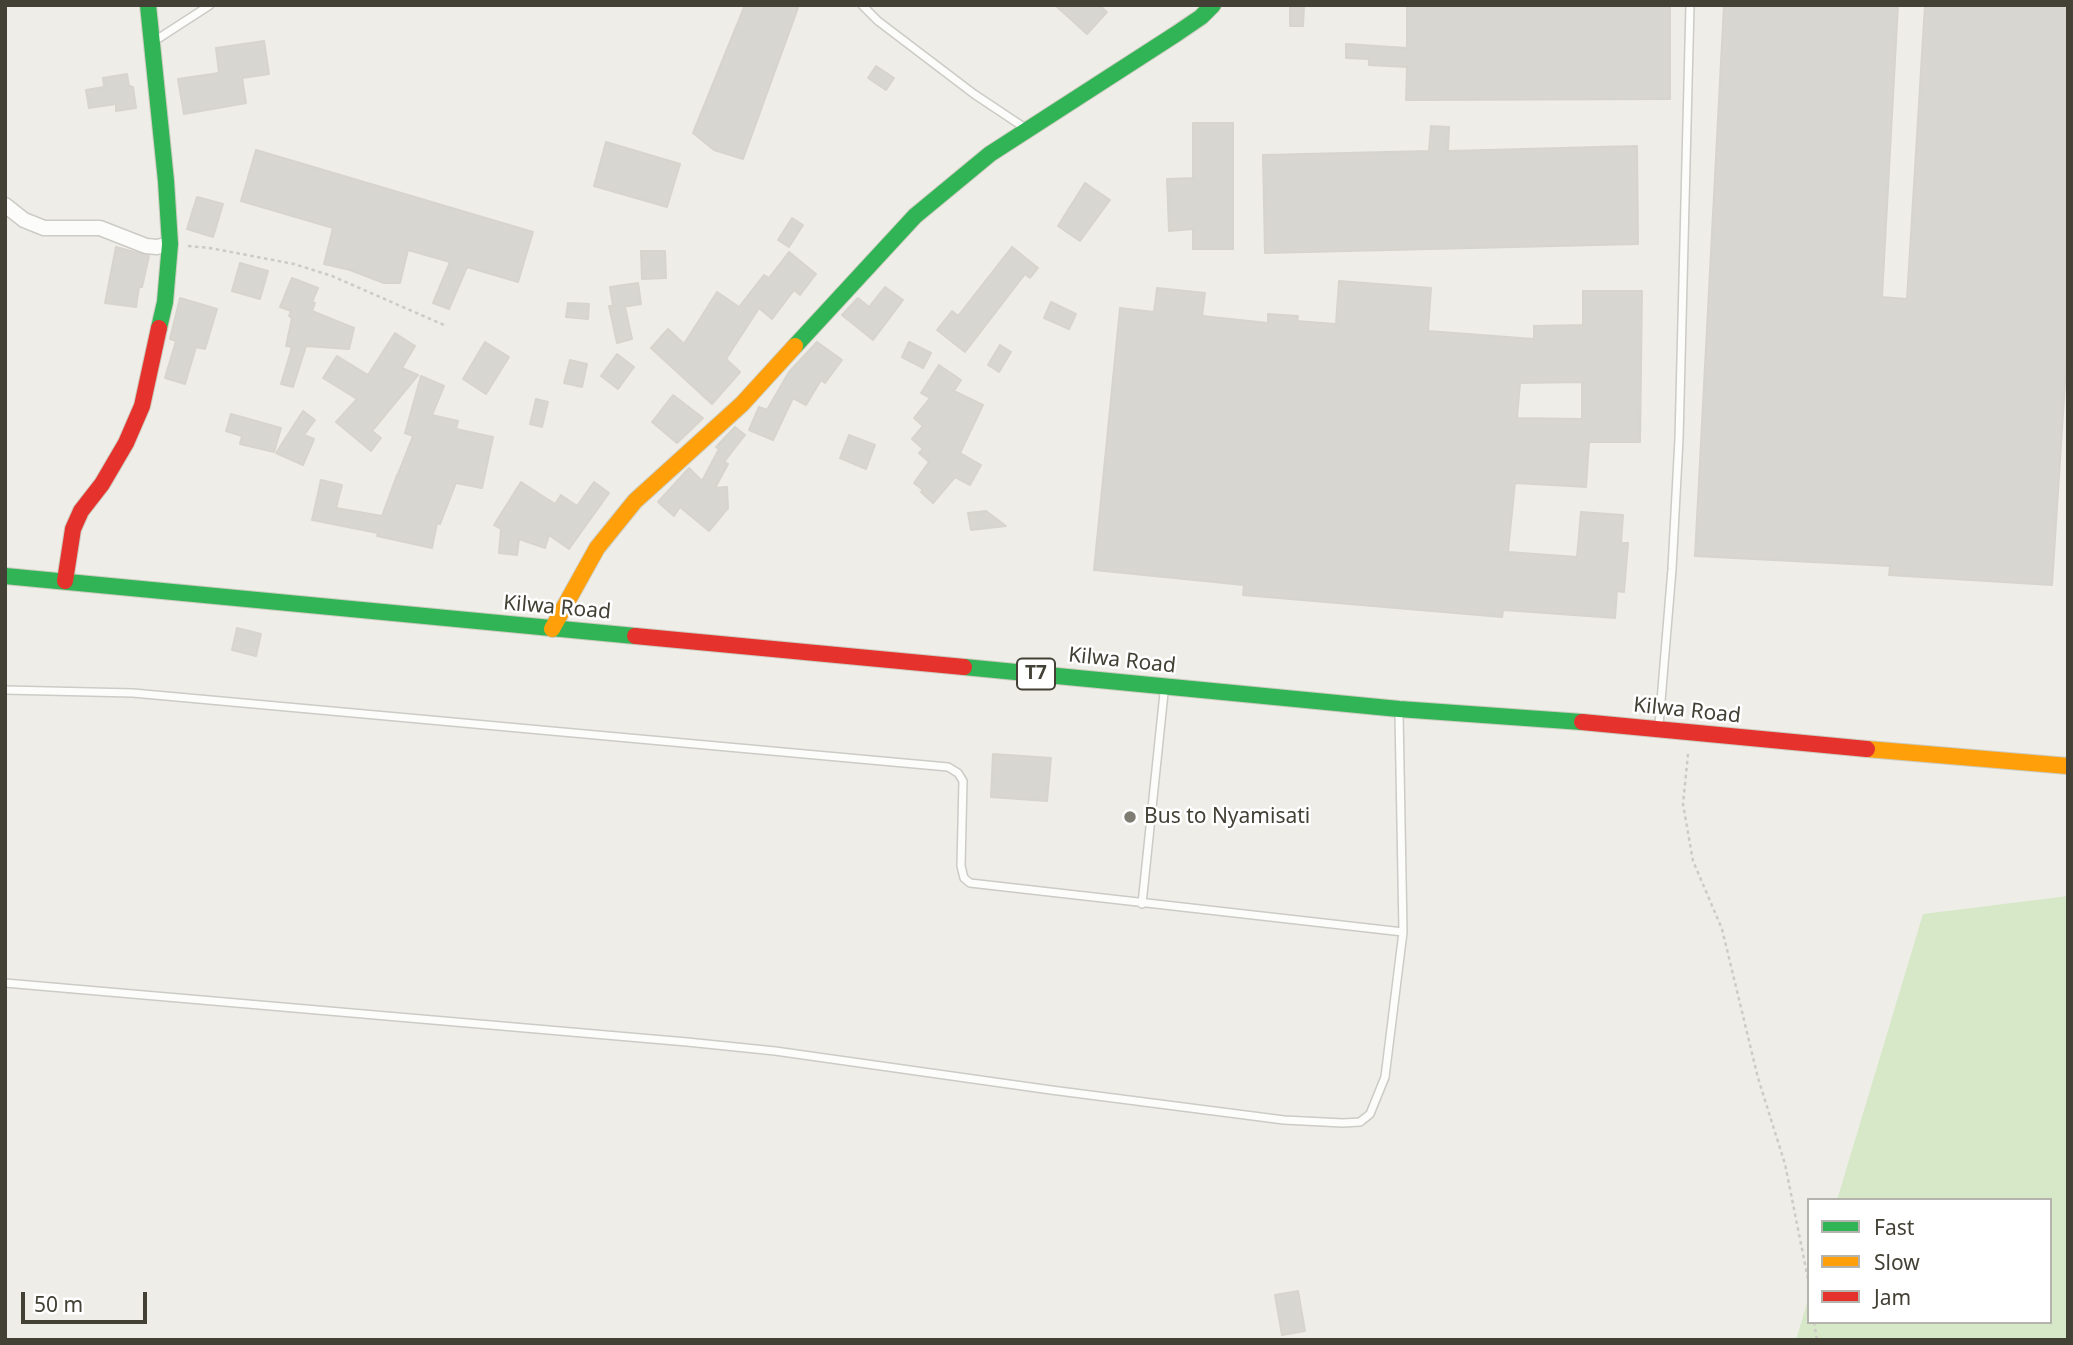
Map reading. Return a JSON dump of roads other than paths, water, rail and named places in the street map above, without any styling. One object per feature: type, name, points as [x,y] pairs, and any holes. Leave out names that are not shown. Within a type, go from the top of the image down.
[{"type":"main road","points":[[65,581],[73,529],[80,512],[102,484],[126,443],[142,406],[165,302],[170,244],[148,5]]},
{"type":"main road","points":[[552,629],[597,548],[635,501],[742,404],[915,216],[961,177],[1028,130],[1177,34],[1213,5]]},
{"type":"main road","name":"Kilwa Road","points":[[5,576],[1399,709],[1659,728],[1690,734],[2068,766]]},
{"type":"street","points":[[5,205],[24,220],[44,228],[100,228],[146,246],[170,244]]},
{"type":"lane","points":[[152,42],[211,5]]},
{"type":"lane","points":[[862,5],[878,21],[974,94],[1028,130]]},
{"type":"lane","points":[[1659,728],[1679,439],[1690,5]]},
{"type":"lane","points":[[1142,904],[1164,686]]},
{"type":"lane","points":[[5,690],[133,693],[948,767],[958,773],[963,781],[961,866],[964,878],[970,884],[1403,932]]},
{"type":"lane","points":[[5,983],[762,1049],[1270,1118],[1360,1122],[1370,1114],[1384,1077],[1403,932],[1399,709]]},
{"type":"place","name":"Bus to Nyamisati","points":[[1130,817]]}]
